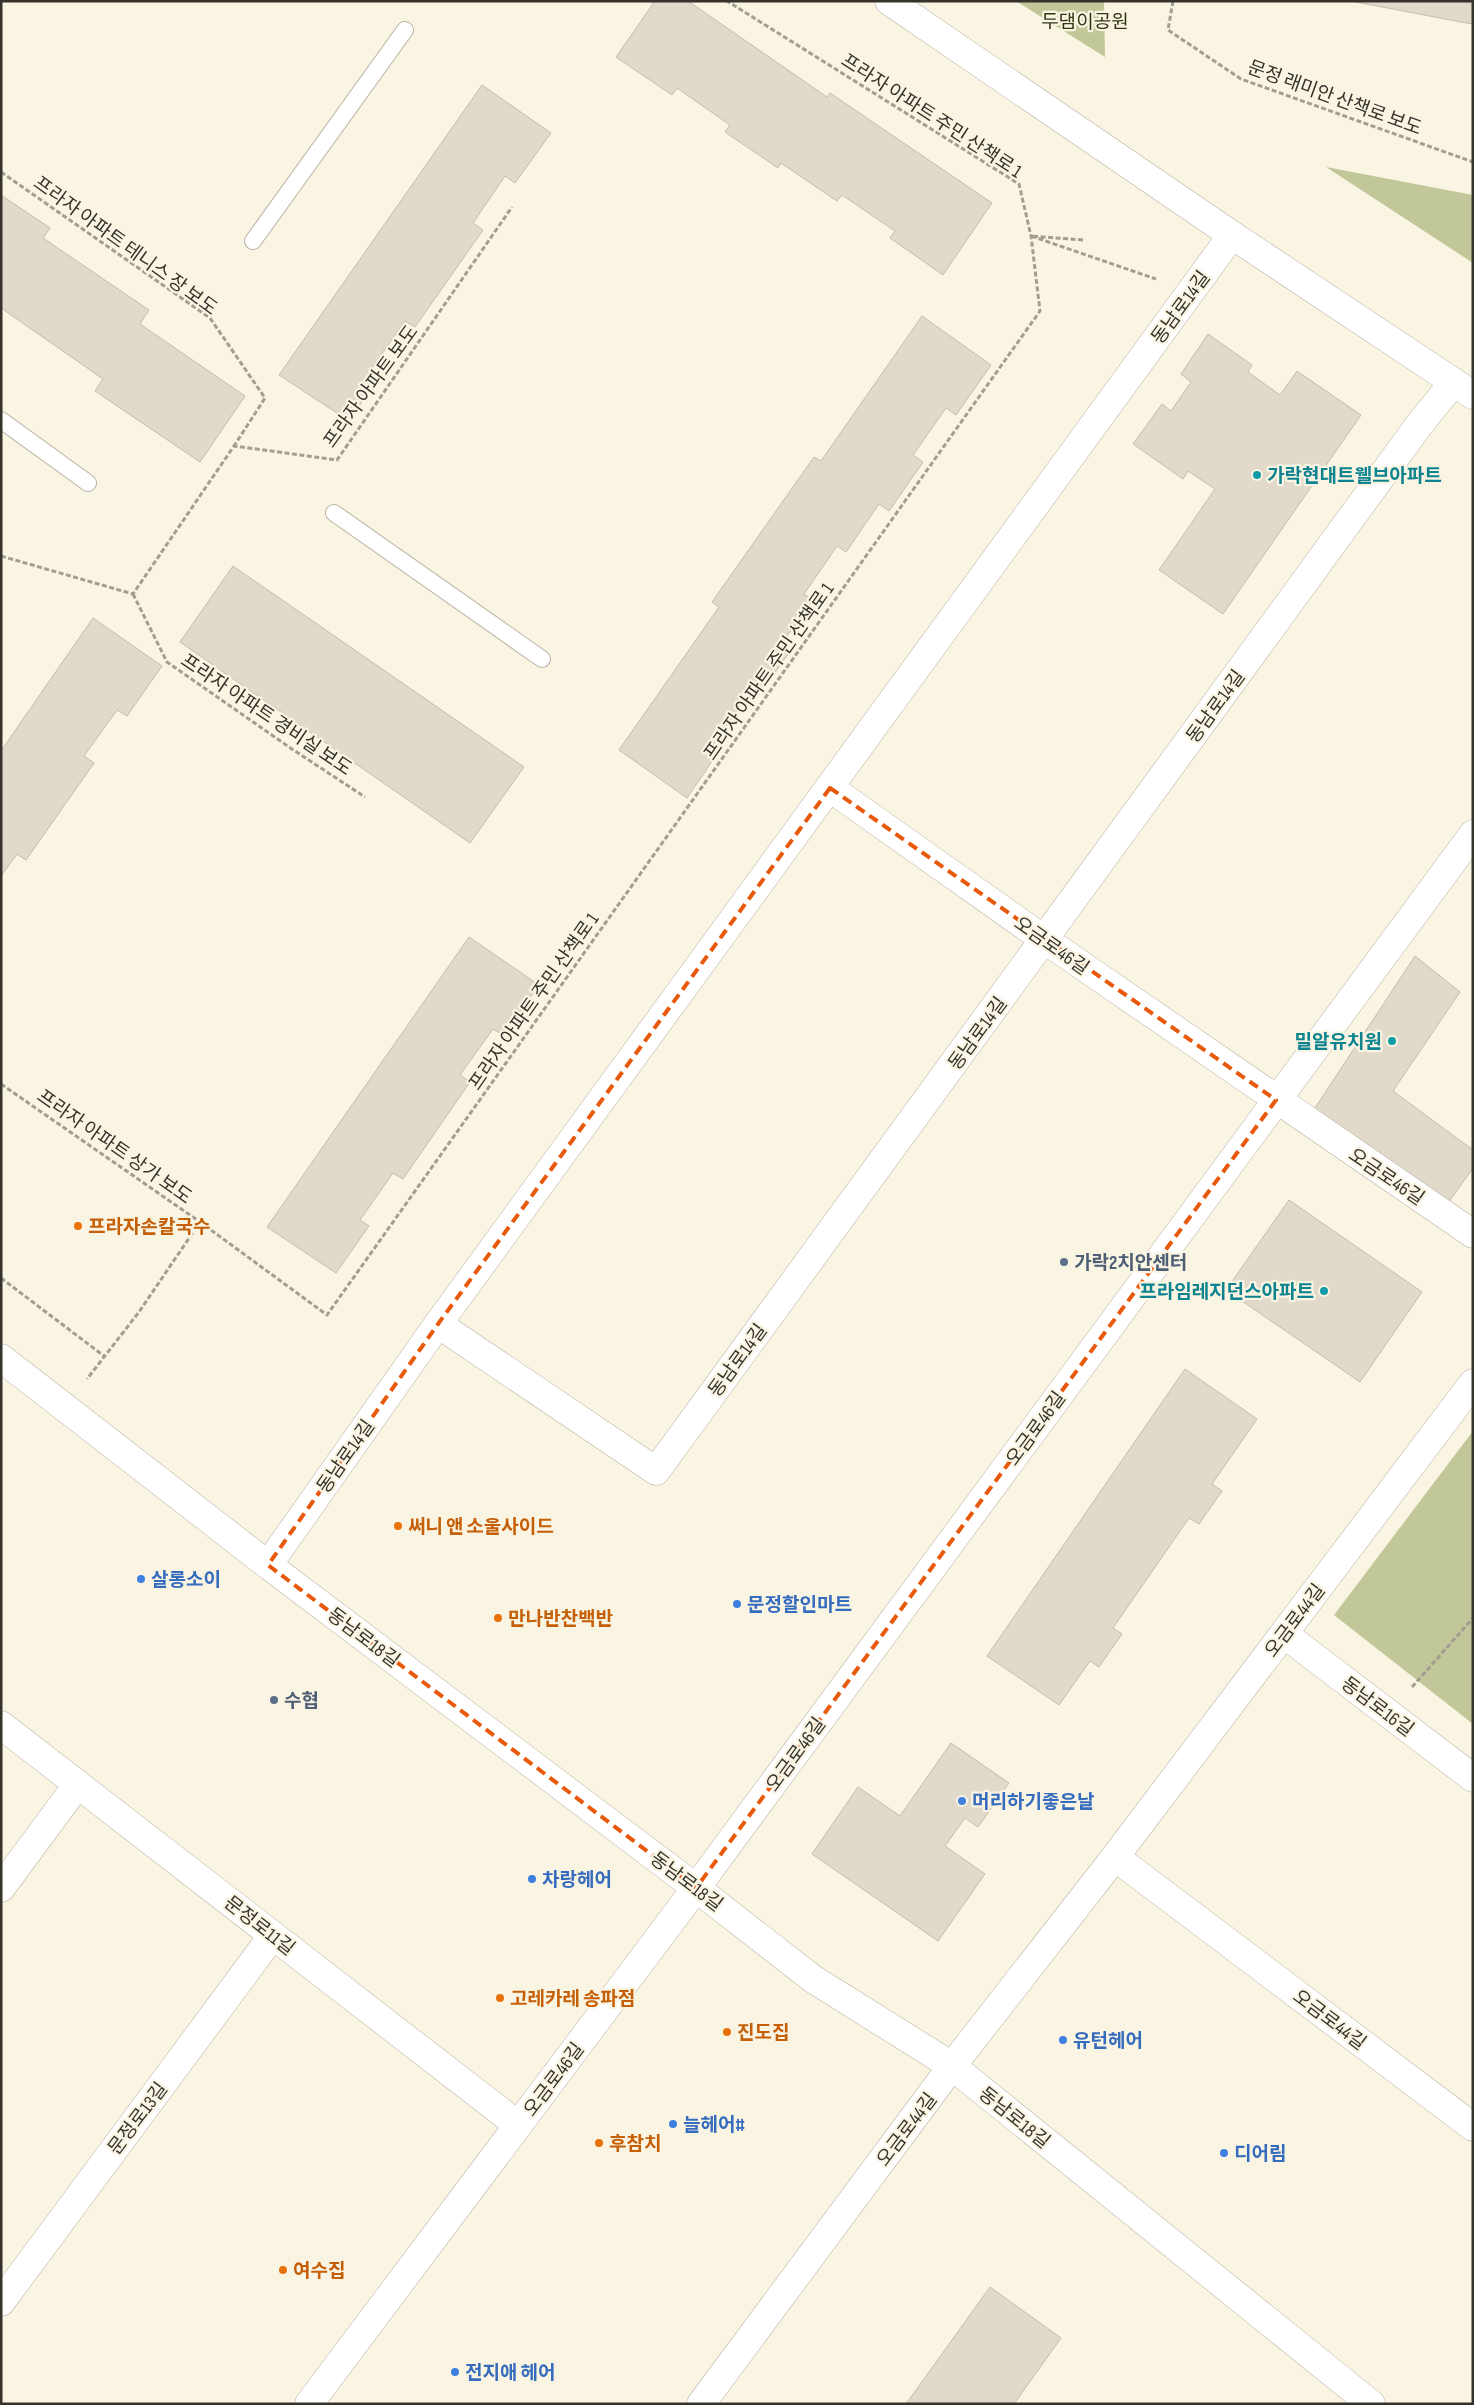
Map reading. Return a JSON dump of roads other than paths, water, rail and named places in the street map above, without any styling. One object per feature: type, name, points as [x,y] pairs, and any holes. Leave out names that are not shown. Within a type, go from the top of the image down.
[{"type":"street","name":"동남로14길","points":[[438,1324],[656,1471],[1414,433],[1463,389],[1232,235],[889,1]]},
{"type":"street","name":"동남로14길","points":[[268,1565],[438,1324],[1232,235]]},
{"type":"street","name":"오금로46길","points":[[830,788],[1045,940],[1473,1234]]},
{"type":"street","name":"오금로46길","points":[[309,2404],[696,1888],[1473,834]]},
{"type":"street","name":"동남로18길","points":[[1,1358],[268,1565],[696,1888],[813,1979],[952,2066],[1371,2404]]},
{"type":"street","name":"오금로44길","points":[[701,2404],[952,2066],[1115,1857],[1473,1383]]},
{"type":"street","name":"동남로16길","points":[[1284,1634],[1473,1778]]},
{"type":"street","name":"문정로11길","points":[[1,1725],[518,2125]]},
{"type":"street","points":[[1,1888],[78,1784]]},
{"type":"street","name":"오금로44길","points":[[1115,1857],[1473,2127]]},
{"type":"street","name":"문정로13길","points":[[1,2302],[273,1935]]},
{"type":"lane","points":[[252,241],[405,30]]},
{"type":"lane","points":[[1,420],[88,483]]},
{"type":"lane","points":[[334,513],[542,659]]},
{"type":"place","name":"가락현대트웰브아파트","points":[[1257,475]]},
{"type":"place","name":"밀알유치원","points":[[1392,1041]]},
{"type":"place","name":"프라자손칼국수","points":[[78,1226]]},
{"type":"place","name":"가락2치안센터","points":[[1064,1262]]},
{"type":"place","name":"프라임레지던스아파트","points":[[1324,1291]]},
{"type":"place","name":"써니 앤 소울사이드","points":[[398,1526]]},
{"type":"place","name":"살롱소이","points":[[141,1579]]},
{"type":"place","name":"문정할인마트","points":[[737,1604]]},
{"type":"place","name":"만나반찬백반","points":[[498,1618]]},
{"type":"place","name":"수협","points":[[274,1700]]},
{"type":"place","name":"머리하기좋은날","points":[[962,1801]]},
{"type":"place","name":"차랑헤어","points":[[532,1879]]},
{"type":"place","name":"고레카레 송파점","points":[[500,1998]]},
{"type":"place","name":"진도집","points":[[727,2032]]},
{"type":"place","name":"유턴헤어","points":[[1063,2040]]},
{"type":"place","name":"늘헤어#","points":[[673,2124]]},
{"type":"place","name":"후참치","points":[[599,2143]]},
{"type":"place","name":"디어림","points":[[1224,2153]]},
{"type":"place","name":"여수집","points":[[283,2270]]},
{"type":"place","name":"전지애 헤어","points":[[455,2372]]},
{"type":"park label","name":"두댐이공원","points":[[1085,21]]}]
